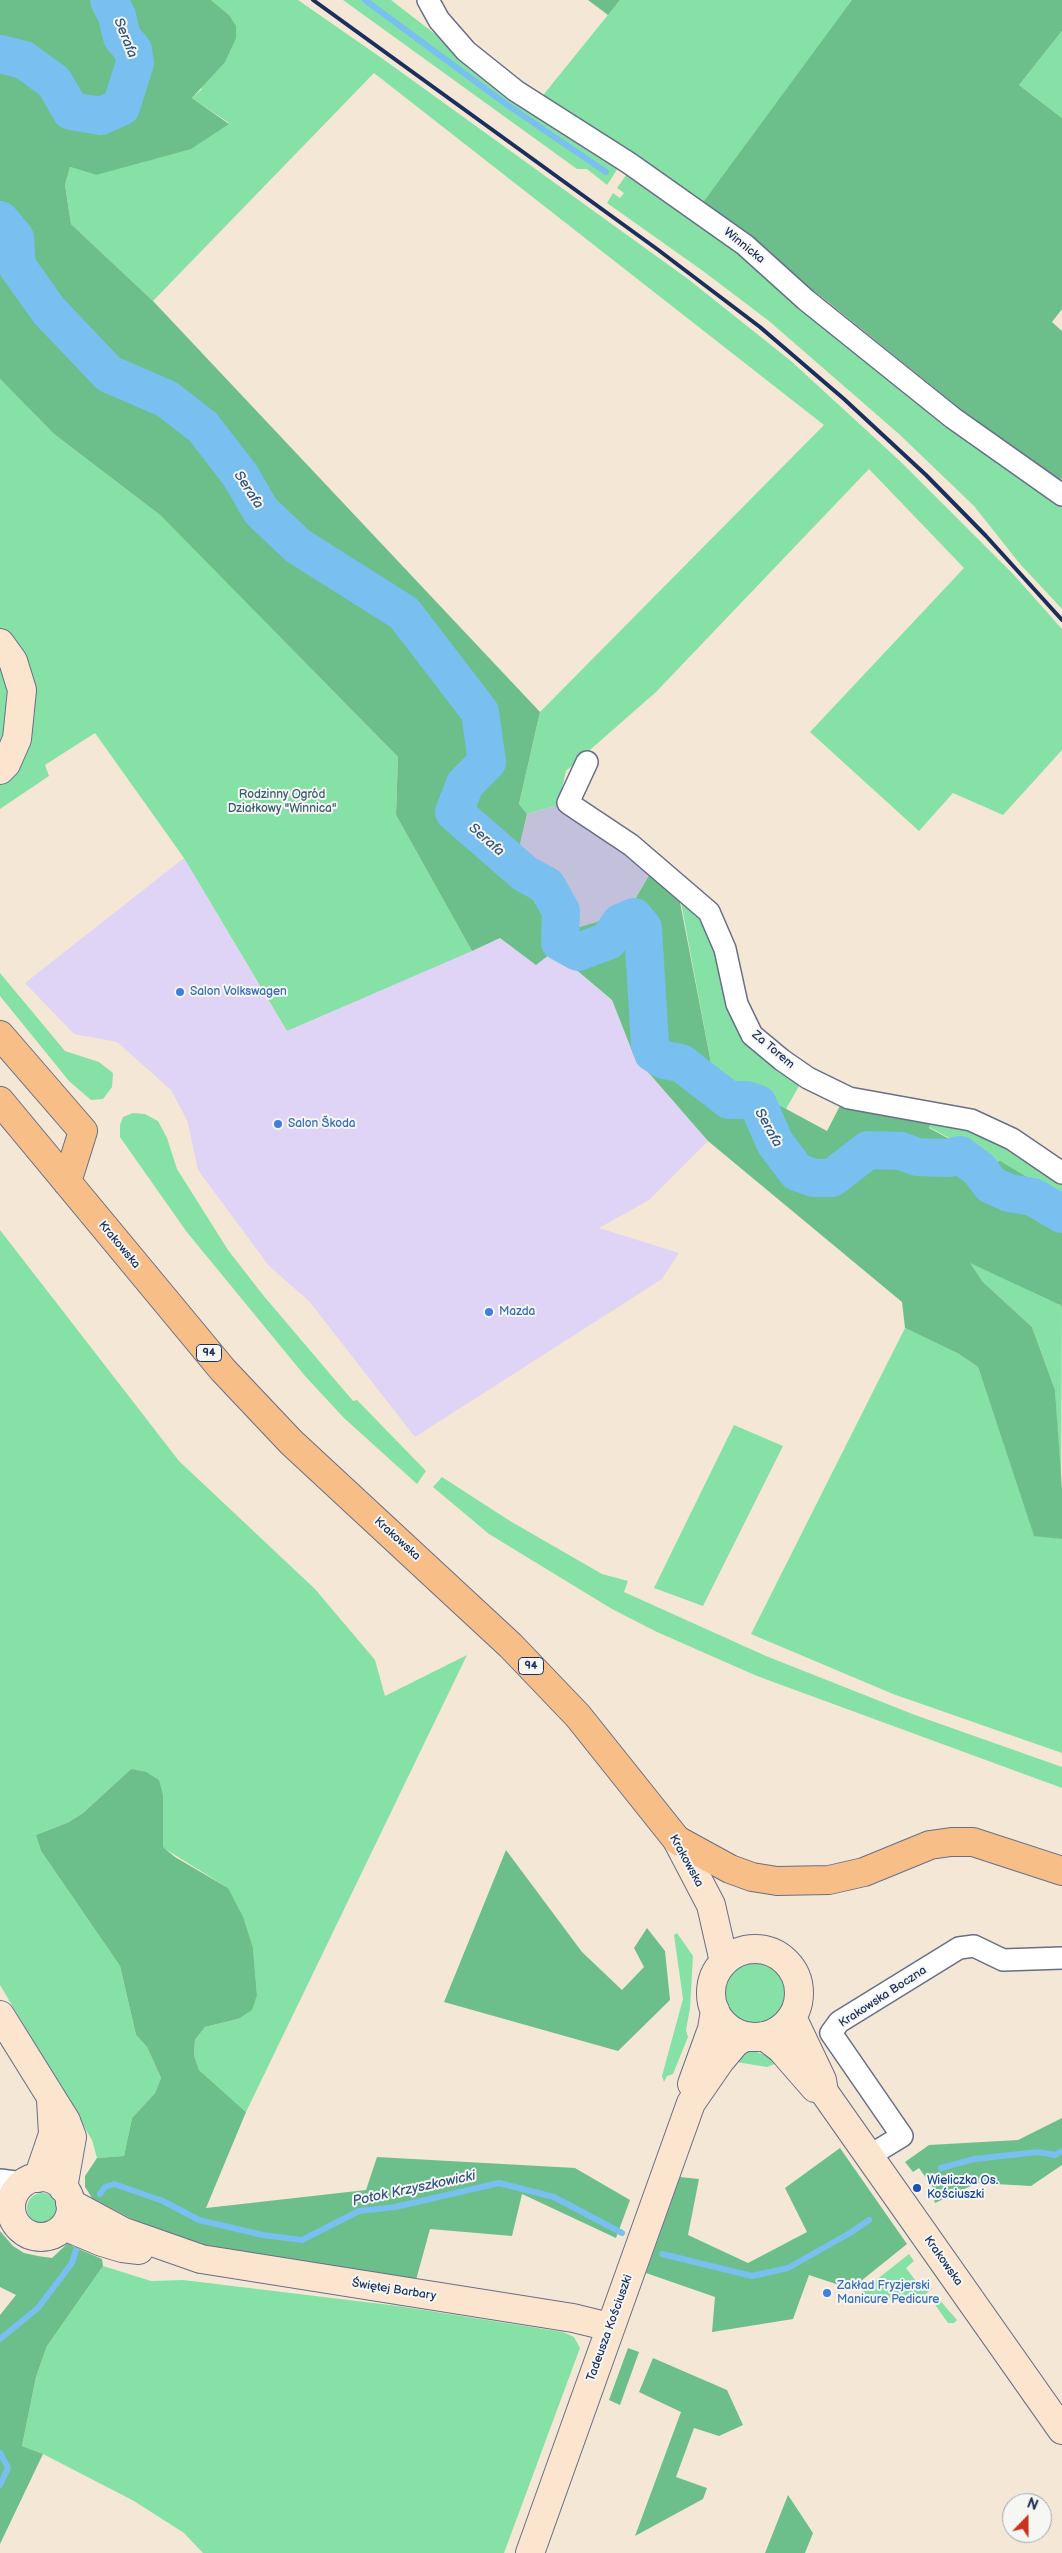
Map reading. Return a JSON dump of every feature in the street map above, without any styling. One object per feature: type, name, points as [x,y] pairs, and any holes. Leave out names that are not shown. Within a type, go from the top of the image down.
[{"type":"main road","points":[[0,1035],[83,1131],[67,1182]]},
{"type":"main road","name":"Krakowska","points":[[0,1101],[223,1370],[291,1442],[512,1646],[578,1716],[677,1840]]},
{"type":"main road","name":"94","points":[[677,1840],[730,1869],[752,1877],[786,1882],[829,1880],[855,1874],[894,1861],[915,1850],[951,1842],[982,1844],[1062,1872]]},
{"type":"street","name":"Winnicka","points":[[428,0],[439,20],[466,51],[516,91],[629,163],[745,244],[806,300],[953,418],[1062,495]]},
{"type":"street","points":[[0,643],[13,661],[22,690],[17,739],[6,764],[0,770]]},
{"type":"street","name":"Za Torem","points":[[587,762],[568,803],[631,845],[709,912],[725,949],[737,1004],[752,1035],[782,1060],[808,1078],[849,1098],[971,1120],[1012,1139],[1062,1173]]},
{"type":"street","name":"Krakowska","points":[[677,1840],[711,1906],[724,1962]]},
{"type":"street","name":"Krakowska","points":[[711,1906],[752,1949]]},
{"type":"street","name":"Krakowska Boczna","points":[[869,2156],[902,2136],[831,2033],[839,2022],[959,1948],[974,1946],[1003,1960],[1062,1958]]},
{"type":"street","points":[[752,1949],[779,1956],[791,1968],[799,1993],[792,2017],[780,2029],[756,2036],[731,2029],[715,2010],[712,1985],[724,1962],[738,1953],[752,1949]]},
{"type":"street","name":"Tadeusza Kościuszki","points":[[691,2103],[692,2083],[712,2030],[715,2010]]},
{"type":"street","points":[[0,2014],[51,2096],[66,2121],[72,2137],[66,2206],[51,2235],[34,2237],[20,2228],[12,2214],[15,2189],[53,2134],[51,2096]]},
{"type":"street","name":"Krakowska","points":[[792,2017],[822,2080],[824,2092],[1062,2430]]},
{"type":"street","name":"Krakowska","points":[[756,2036],[781,2049],[811,2086],[824,2092]]},
{"type":"street","name":"Tadeusza Kościuszki","points":[[530,2553],[691,2103],[720,2060],[736,2042],[756,2036]]},
{"type":"street","points":[[15,2189],[52,2180],[66,2206]]},
{"type":"street","name":"Świętej Barbary","points":[[66,2206],[122,2248],[179,2253],[201,2259],[573,2318],[610,2327]]},
{"type":"shaded area","points":[[558,805],[651,872],[627,913],[581,928],[563,886],[518,853],[527,814]]},
{"type":"shaded area","points":[[184,858],[287,1031],[500,938],[536,964],[554,951],[612,1000],[634,1056],[708,1141],[649,1200],[599,1228],[679,1253],[662,1279],[415,1437],[309,1301],[269,1266],[198,1170],[187,1120],[171,1090],[117,1042],[74,1034],[25,983]]},
{"type":"green space","points":[[0,0],[211,0],[229,15],[236,26],[236,38],[225,62],[192,98],[229,124],[191,149],[96,175],[70,167],[65,185],[71,224],[153,301],[540,712],[519,804],[527,814],[518,853],[563,886],[580,927],[627,913],[651,872],[679,897],[711,1063],[733,1091],[753,1091],[827,1131],[843,1100],[932,1118],[929,1128],[994,1163],[1000,1161],[1062,1198],[1062,1306],[970,1263],[983,1282],[1032,1327],[1055,1390],[1062,1489],[1062,1539],[1034,1536],[978,1367],[959,1354],[905,1328],[902,1302],[708,1141],[634,1056],[612,1000],[554,951],[536,965],[500,938],[472,951],[396,815],[398,757],[160,515],[54,434],[0,379]]},
{"type":"green space","points":[[211,0],[298,0],[383,59],[688,279],[791,361],[901,462],[1014,575],[1062,629],[1062,750],[1003,815],[953,793],[919,831],[810,732],[964,568],[869,469],[656,692],[566,771],[558,805],[527,814],[519,804],[540,712],[824,425],[374,73],[153,301],[71,224],[65,185],[70,167],[96,175],[229,123],[192,98],[201,90],[229,15]]},
{"type":"green space","points":[[343,0],[391,0],[501,85],[620,165],[607,185],[587,169],[577,169]]},
{"type":"green space","points":[[588,0],[620,0],[608,15]]},
{"type":"green space","points":[[620,0],[853,0],[701,205],[540,99]]},
{"type":"green space","points":[[852,0],[1062,0],[1062,31],[1019,85],[1062,118],[1062,309],[1052,322],[1062,331],[1062,478],[1059,482],[958,407],[823,298],[701,205]]},
{"type":"green space","points":[[1062,31],[1062,118],[1019,85]]},
{"type":"green space","points":[[629,171],[709,226],[1062,505],[1062,609],[1020,564],[974,506],[899,434],[769,321],[703,271],[607,203],[613,193],[620,198],[624,193],[617,188]]},
{"type":"green space","name":"Rodzinny Ogród Działkowy \"Winnica\"","points":[[0,379],[54,434],[160,515],[398,757],[396,815],[472,951],[287,1031],[184,858],[95,733],[45,765],[49,776],[0,809]]},
{"type":"green space","points":[[680,897],[702,915],[718,951],[734,1015],[803,1079],[786,1109],[753,1091],[733,1091],[711,1063]]},
{"type":"green space","points":[[0,973],[65,1051],[99,1062],[113,1073],[112,1087],[103,1099],[91,1100],[69,1081],[0,996]]},
{"type":"green space","points":[[133,1113],[145,1114],[158,1121],[167,1138],[177,1169],[228,1250],[263,1295],[353,1401],[357,1400],[426,1471],[417,1484],[344,1418],[305,1376],[186,1231],[120,1137],[120,1125],[123,1117]]},
{"type":"green space","points":[[932,1118],[970,1126],[1013,1148],[1062,1183],[1062,1200],[929,1127]]},
{"type":"green space","points":[[0,1230],[179,1461],[315,1589],[375,1660],[385,1696],[467,1655],[246,2112],[199,2070],[194,2055],[195,2040],[205,2027],[238,2019],[257,1995],[253,1948],[228,1888],[162,1847],[163,1795],[131,1769],[83,1813],[69,1822],[36,1835],[41,1851],[120,1966],[136,2035],[147,2047],[161,2078],[155,2093],[132,2118],[124,2156],[97,2158],[92,2140],[0,1985]]},
{"type":"green space","points":[[969,1262],[1062,1306],[1061,1488],[1055,1390],[1032,1327],[983,1282]]},
{"type":"green space","points":[[905,1328],[959,1354],[978,1367],[1034,1535],[1062,1539],[1062,1753],[893,1694],[751,1634]]},
{"type":"green space","points":[[734,1425],[783,1446],[703,1606],[654,1588]]},
{"type":"green space","points":[[442,1477],[510,1521],[602,1574],[628,1581],[624,1592],[766,1656],[915,1715],[1062,1767],[1062,1788],[757,1676],[657,1632],[612,1609],[489,1534],[433,1487]]},
{"type":"green space","points":[[131,1769],[146,1772],[159,1780],[163,1795],[163,1847],[175,1857],[228,1888],[243,1917],[253,1948],[257,1995],[252,2010],[238,2019],[205,2027],[195,2040],[194,2055],[199,2070],[246,2112],[206,2208],[366,2190],[377,2157],[575,2168],[630,2200],[616,2238],[522,2194],[512,2236],[430,2229],[416,2280],[199,2244],[153,2230],[92,2198],[85,2187],[85,2176],[97,2158],[124,2156],[132,2118],[155,2093],[161,2078],[147,2047],[136,2035],[120,1966],[41,1851],[36,1835],[69,1822],[83,1813]]},
{"type":"green space","points":[[506,1850],[582,1952],[622,1990],[644,1967],[634,1948],[647,1928],[665,1951],[670,2000],[618,2051],[444,2002]]},
{"type":"green space","points":[[677,1933],[693,1956],[690,2008],[686,2030],[688,2037],[673,2074],[667,2076],[664,2082],[662,2076],[683,1999],[674,1935]]},
{"type":"green space","points":[[755,1963],[771,1968],[776,1972],[780,1977],[785,1993],[780,2009],[776,2014],[771,2018],[755,2023],[739,2018],[734,2014],[730,2009],[725,1993],[730,1977],[734,1972],[739,1968]]},
{"type":"green space","points":[[752,2050],[769,2057],[777,2063],[767,2067],[736,2062],[737,2055]]},
{"type":"green space","points":[[1062,2118],[1062,2165],[1031,2186],[977,2183],[935,2203],[934,2199],[938,2195],[919,2168],[913,2172],[905,2162],[929,2145],[1018,2140]]},
{"type":"green space","points":[[840,2148],[907,2244],[851,2289],[809,2275],[793,2319],[712,2332],[715,2297],[646,2273],[680,2177],[699,2179],[688,2235],[748,2263],[807,2232],[785,2188]]},
{"type":"green space","points":[[42,2193],[53,2197],[57,2208],[53,2219],[42,2223],[31,2219],[27,2208],[31,2197]]},
{"type":"green space","points":[[0,2231],[13,2246],[24,2253],[52,2258],[69,2242],[72,2246],[102,2259],[103,2266],[47,2346],[36,2377],[22,2446],[43,2454],[0,2544],[0,2315],[16,2295],[0,2287]]},
{"type":"green space","points":[[909,2254],[914,2261],[906,2268],[919,2285],[926,2280],[932,2289],[915,2302],[863,2296],[861,2292]]},
{"type":"green space","points":[[103,2266],[151,2281],[183,2280],[398,2306],[563,2332],[574,2337],[580,2348],[504,2553],[203,2553],[184,2533],[134,2501],[43,2454],[22,2446],[36,2377],[47,2346]]},
{"type":"green space","points":[[936,2296],[957,2320],[954,2323],[948,2323],[931,2299]]},
{"type":"green space","points":[[628,2348],[639,2352],[620,2405],[609,2400]]},
{"type":"green space","points":[[653,2358],[727,2390],[743,2425],[719,2436],[694,2428],[676,2477],[707,2488],[703,2499],[635,2536],[681,2412],[639,2392]]},
{"type":"green space","points":[[788,2495],[813,2533],[805,2553],[765,2553]]},
{"type":"waterway","name":"Serafa","points":[[0,54],[24,60],[54,82],[71,111],[101,116],[121,107],[135,63],[133,50],[122,37],[117,16],[109,0]]},
{"type":"waterway","points":[[365,0],[506,104],[606,172]]},
{"type":"waterway","name":"Serafa","points":[[0,220],[15,238],[17,266],[49,311],[109,374],[167,399],[203,427],[240,475],[261,511],[298,546],[404,613],[480,712],[487,762],[465,784],[454,812],[524,873],[547,886],[561,911],[560,942],[578,952],[608,941],[620,923],[634,917],[643,928],[650,1045],[653,1053],[664,1060],[681,1063],[729,1100],[746,1100],[758,1104],[775,1143],[797,1172],[814,1178],[832,1178],[868,1150],[901,1151],[917,1157],[948,1158],[960,1155],[979,1169],[991,1185],[1009,1193],[1033,1197],[1062,1214]]},
{"type":"waterway","name":"Potok Krzyszkowicki","points":[[941,2168],[974,2159],[1038,2152],[1055,2155],[1062,2151]]},
{"type":"waterway","name":"Potok Krzyszkowicki","points":[[100,2194],[105,2187],[114,2184],[163,2201],[199,2220],[263,2235],[302,2240],[359,2211],[395,2207],[499,2183],[554,2197],[622,2233]]},
{"type":"waterway","name":"Potok Krzyszkowicki","points":[[662,2254],[752,2276],[788,2268],[869,2220]]},
{"type":"waterway","name":"Potok Krzyszkowicki","points":[[0,2339],[38,2308],[72,2263],[76,2250]]},
{"type":"waterway","name":"Potok Krzyszkowicki","points":[[0,2453],[8,2468],[0,2485]]},
{"type":"railway","points":[[313,0],[657,249],[760,327],[844,399],[926,475],[986,536],[1062,620]]},
{"type":"place","name":"Salon Volkswagen","points":[[180,992]]},
{"type":"place","name":"Salon Škoda","points":[[278,1124]]},
{"type":"place","name":"Mazda","points":[[489,1312]]},
{"type":"place","name":"Wieliczka Os. Kościuszki","points":[[917,2188]]},
{"type":"place","name":"Zakład Fryzjerski Manicure Pedicure","points":[[827,2293]]}]
